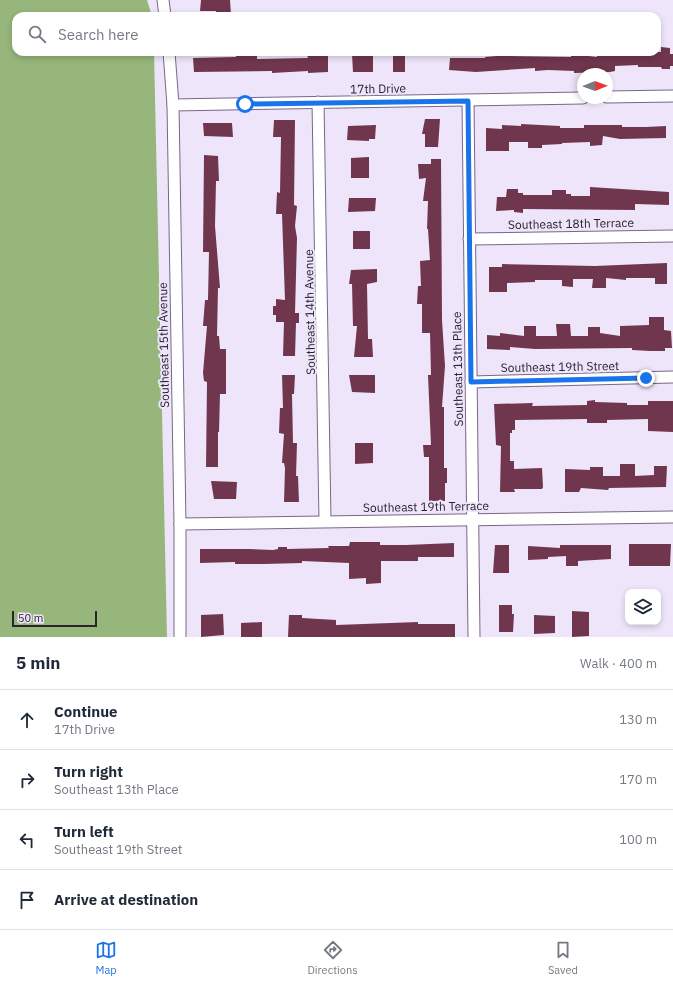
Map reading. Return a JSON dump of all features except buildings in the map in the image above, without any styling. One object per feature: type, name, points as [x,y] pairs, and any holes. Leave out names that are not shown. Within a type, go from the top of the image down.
[{"type":"street","points":[[163,0],[164,12]]},
{"type":"street","name":"Southeast 15th Avenue","points":[[168,56],[173,105],[180,524],[180,637]]},
{"type":"street","points":[[613,97],[673,96]]},
{"type":"street","name":"17th Drive","points":[[173,105],[577,98]]},
{"type":"street","name":"Southeast 13th Place","points":[[468,101],[474,637]]},
{"type":"street","name":"Southeast 14th Avenue","points":[[318,102],[325,521]]},
{"type":"street","name":"Southeast 18th Terrace","points":[[469,239],[673,236]]},
{"type":"street","name":"Southeast 19th Street","points":[[471,382],[673,377]]},
{"type":"street","name":"Southeast 19th Terrace","points":[[180,524],[673,517]]},
{"type":"green space","points":[[0,0],[147,0],[151,12],[12,12],[12,56],[154,56],[167,637],[0,637]]},
{"type":"route","points":[[245,104],[468,101],[471,382],[646,378]]}]
